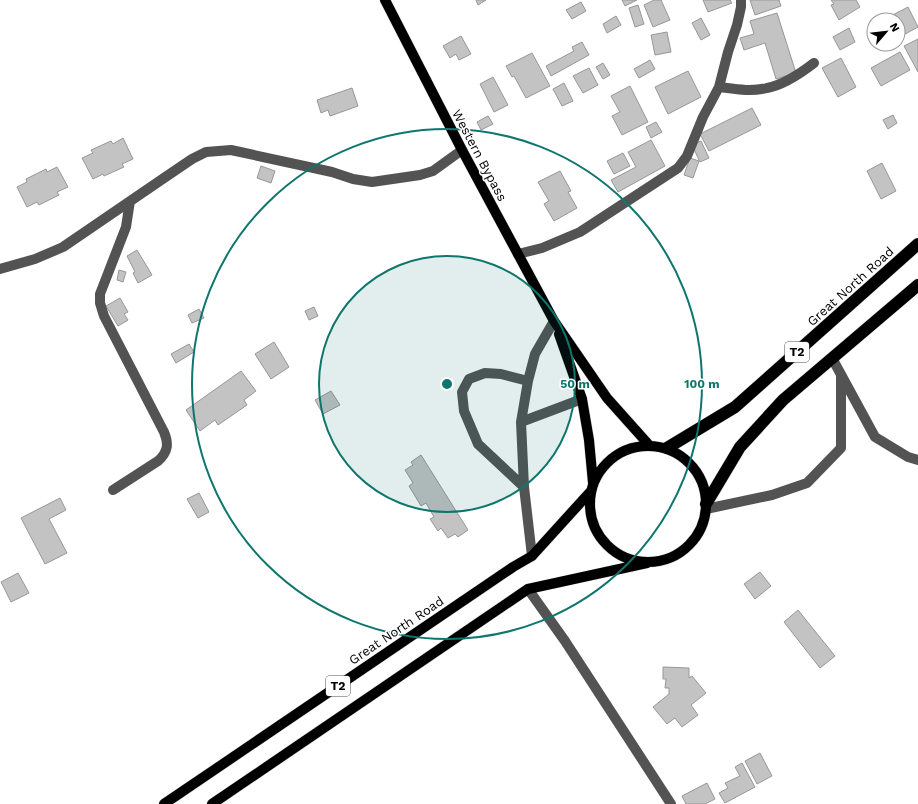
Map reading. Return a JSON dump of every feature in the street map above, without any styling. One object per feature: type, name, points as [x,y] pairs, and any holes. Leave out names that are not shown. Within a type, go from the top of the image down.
[{"type":"highway","name":"Great North Road","points":[[666,448],[735,407],[918,244]]},
{"type":"highway","name":"T2","points":[[706,506],[740,447],[783,400],[918,285]]},
{"type":"main road","name":"Western Bypass","points":[[385,0],[462,150],[554,321],[607,398],[649,445]]},
{"type":"main road","name":"Western Bypass","points":[[554,321],[582,399],[589,440],[592,487]]},
{"type":"main road","points":[[649,445],[666,448],[682,457],[695,470],[704,486],[706,506],[700,532],[684,550],[663,561],[647,562],[637,561],[622,556],[610,548],[602,540],[595,527],[590,512],[592,487],[598,474],[604,466],[615,456],[628,448],[649,445]]},
{"type":"main road","name":"Great North Road","points":[[164,804],[512,567],[532,556],[592,487]]},
{"type":"main road","name":"T2","points":[[212,804],[528,589],[647,562]]},
{"type":"street","points":[[518,254],[542,248],[580,232],[678,168],[687,156],[703,117],[719,87],[728,52],[738,25],[741,0]]},
{"type":"street","points":[[719,87],[748,90],[767,88],[801,73],[814,63]]},
{"type":"street","points":[[0,269],[35,259],[63,247],[130,200],[186,163],[206,152],[231,150],[332,172],[353,179],[372,182],[420,175],[433,171],[462,150]]},
{"type":"street","points":[[113,490],[158,461],[165,455],[168,448],[168,441],[164,432],[104,316],[100,303],[100,294],[126,227],[130,200]]},
{"type":"street","points":[[532,556],[524,487],[521,422],[528,381],[535,354],[554,321]]},
{"type":"street","points":[[832,358],[875,437],[908,457],[918,460]]},
{"type":"street","points":[[524,487],[478,444],[464,411],[462,392],[469,379],[485,373],[501,374],[528,381]]},
{"type":"street","points":[[706,506],[772,495],[807,483],[841,448],[841,375]]},
{"type":"street","points":[[521,422],[582,399]]},
{"type":"street","points":[[528,589],[565,641],[671,804]]},
{"type":"building","points":[[476,0],[486,0],[478,5]]},
{"type":"building","points":[[622,0],[637,0],[625,6]]},
{"type":"building","points":[[654,0],[661,0],[670,20],[653,27],[644,5]]},
{"type":"building","points":[[703,0],[730,0],[732,3],[708,12]]},
{"type":"building","points":[[750,0],[779,0],[781,6],[755,15]]},
{"type":"building","points":[[831,0],[856,0],[860,7],[839,20],[831,5],[834,4]]},
{"type":"building","points":[[581,2],[586,11],[572,19],[566,10]]},
{"type":"building","points":[[638,5],[644,24],[635,27],[629,8]]},
{"type":"building","points":[[908,7],[918,27],[906,34],[906,12],[898,12]]},
{"type":"building","points":[[777,13],[796,73],[776,79],[765,43],[744,50],[740,38],[754,34],[750,21]]},
{"type":"building","points":[[616,16],[621,25],[607,33],[603,24]]},
{"type":"building","points":[[701,18],[710,35],[701,40],[692,23]]},
{"type":"building","points":[[849,28],[855,42],[840,50],[833,37]]},
{"type":"building","points":[[667,32],[671,52],[655,55],[651,35]]},
{"type":"building","points":[[461,36],[471,54],[459,60],[456,54],[450,58],[443,46]]},
{"type":"building","points":[[918,39],[918,72],[906,50],[906,45]]},
{"type":"building","points":[[582,42],[589,55],[551,76],[546,66],[574,51],[572,47]]},
{"type":"building","points":[[900,52],[910,70],[881,86],[871,68]]},
{"type":"building","points":[[532,53],[550,86],[526,98],[514,76],[512,77],[506,66]]},
{"type":"building","points":[[841,58],[856,87],[838,97],[822,68]]},
{"type":"building","points":[[650,60],[655,69],[639,78],[634,69]]},
{"type":"building","points":[[603,63],[610,75],[603,79],[596,67]]},
{"type":"building","points":[[589,68],[598,85],[583,93],[573,76]]},
{"type":"building","points":[[688,71],[701,97],[668,114],[655,87]]},
{"type":"building","points":[[493,77],[508,105],[494,112],[480,84]]},
{"type":"building","points":[[564,83],[573,101],[562,106],[553,89]]},
{"type":"building","points":[[630,86],[648,122],[622,135],[612,116],[620,112],[611,96]]},
{"type":"building","points":[[352,88],[358,106],[330,116],[328,110],[321,113],[317,100]]},
{"type":"building","points":[[752,108],[761,125],[709,151],[700,134]]},
{"type":"building","points":[[893,115],[897,123],[888,129],[883,120]]},
{"type":"building","points":[[488,116],[493,124],[481,130],[477,122]]},
{"type":"building","points":[[656,122],[662,132],[651,138],[646,127]]},
{"type":"building","points":[[123,138],[133,159],[122,164],[124,167],[93,179],[82,158],[93,153],[91,150],[111,141],[113,144]]},
{"type":"building","points":[[651,140],[665,166],[618,192],[611,180],[636,167],[628,152]]},
{"type":"building","points":[[701,141],[709,158],[700,162],[692,145]]},
{"type":"building","points":[[623,153],[630,166],[614,174],[607,161]]},
{"type":"building","points":[[690,158],[699,161],[693,178],[684,175]]},
{"type":"building","points":[[882,163],[896,191],[881,199],[867,171]]},
{"type":"building","points":[[261,166],[275,171],[271,183],[257,178]]},
{"type":"building","points":[[57,167],[68,187],[57,192],[59,195],[39,205],[37,202],[27,207],[17,187],[27,182],[26,179],[46,169],[47,172]]},
{"type":"building","points":[[560,171],[571,191],[568,192],[577,208],[554,221],[544,204],[549,201],[538,182]]},
{"type":"building","points":[[137,250],[152,275],[138,283],[133,273],[135,272],[127,256]]},
{"type":"building","points":[[119,270],[126,272],[123,282],[117,280]]},
{"type":"building","points":[[120,298],[128,312],[124,314],[128,320],[118,326],[106,306]]},
{"type":"building","points":[[314,307],[318,316],[309,320],[305,311]]},
{"type":"building","points":[[199,309],[204,318],[192,323],[188,315]]},
{"type":"building","points":[[274,342],[289,367],[271,379],[255,354]]},
{"type":"building","points":[[189,344],[194,352],[176,363],[171,354]]},
{"type":"building","points":[[241,371],[256,391],[244,400],[247,405],[218,425],[215,420],[200,431],[186,410]]},
{"type":"building","points":[[331,391],[340,405],[323,414],[315,400]]},
{"type":"building","points":[[421,455],[468,530],[458,537],[455,534],[448,538],[441,528],[438,531],[430,519],[434,517],[426,503],[421,506],[409,486],[413,483],[405,470],[413,465],[411,462]]},
{"type":"building","points":[[199,493],[209,512],[198,518],[187,499]]},
{"type":"building","points":[[60,498],[66,510],[49,519],[67,553],[45,564],[21,518]]},
{"type":"building","points":[[760,572],[771,586],[755,599],[744,584]]},
{"type":"building","points":[[18,573],[29,593],[11,602],[1,582]]},
{"type":"building","points":[[798,610],[835,656],[820,668],[784,622]]},
{"type":"building","points":[[663,667],[689,668],[689,678],[692,676],[706,693],[691,705],[698,715],[682,727],[675,718],[667,724],[653,707],[669,694],[669,688],[665,688],[666,679],[663,679]]},
{"type":"building","points":[[760,753],[772,776],[757,784],[745,761]]},
{"type":"building","points":[[742,763],[755,787],[725,803],[719,793],[728,788],[725,783],[740,776],[735,767]]},
{"type":"building","points":[[707,783],[715,799],[705,804],[686,804],[682,796]]}]
